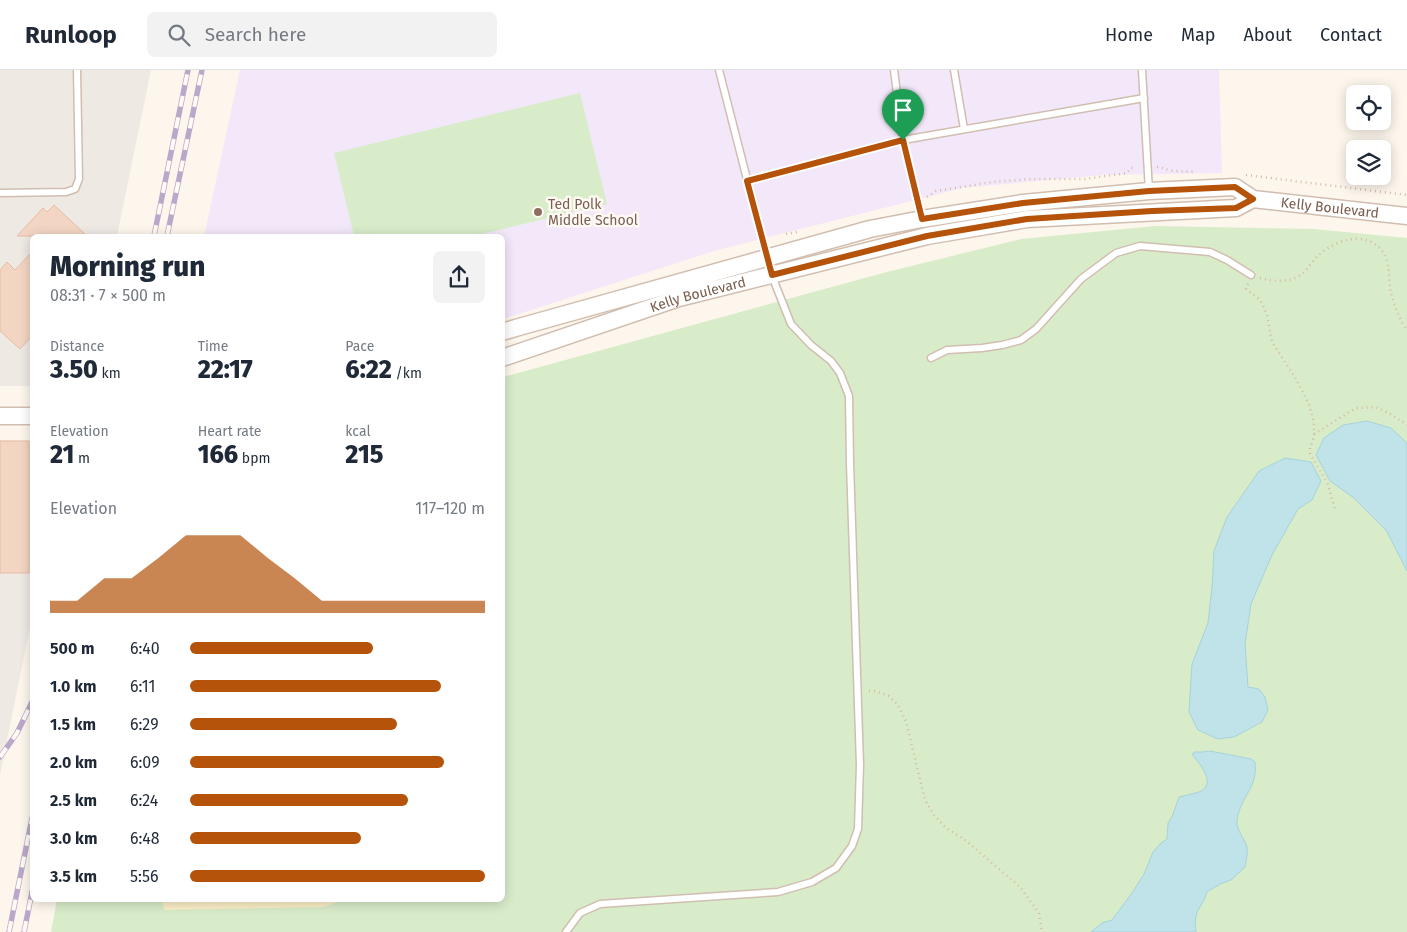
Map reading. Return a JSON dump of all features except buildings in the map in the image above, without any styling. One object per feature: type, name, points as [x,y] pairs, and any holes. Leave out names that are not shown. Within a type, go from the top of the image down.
[{"type":"street","name":"Kelly Boulevard","points":[[505,331],[870,229],[1023,203],[1149,191],[1235,187],[1253,199],[1407,216]]},
{"type":"street","name":"Kelly Boulevard","points":[[505,357],[679,298],[927,236],[1018,221],[1152,211],[1236,208],[1253,199]]},
{"type":"street","points":[[767,257],[772,275]]},
{"type":"street","points":[[0,416],[30,416]]},
{"type":"lane","points":[[0,193],[66,192],[75,189],[79,179],[77,70]]},
{"type":"lane","points":[[718,70],[767,257]]},
{"type":"lane","points":[[894,70],[903,140],[922,219]]},
{"type":"lane","points":[[954,70],[964,129]]},
{"type":"lane","points":[[1142,70],[1149,191]]},
{"type":"lane","points":[[747,181],[903,140],[1144,98]]},
{"type":"lane","points":[[931,358],[947,350],[982,348],[1021,340],[1036,329],[1081,279],[1116,253],[1140,246],[1210,252],[1251,275]]},
{"type":"lane","points":[[566,932],[580,913],[600,904],[778,892],[812,882],[836,868],[852,846],[858,829],[860,765],[849,396],[840,373],[831,361],[811,345],[791,324],[772,275]]},
{"type":"path","points":[[1335,509],[1327,482],[1310,454],[1314,424],[1309,404],[1296,379],[1272,342],[1264,307],[1260,300],[1246,289],[1251,275],[1283,282],[1297,277],[1319,254],[1331,246],[1356,239],[1370,242],[1382,251],[1389,266],[1391,293],[1403,326],[1407,331]]},
{"type":"path","points":[[1314,434],[1356,408],[1376,407],[1407,425]]},
{"type":"path","points":[[857,691],[875,691],[889,696],[898,705],[906,721],[925,800],[934,816],[946,828],[964,839],[1020,887],[1039,913],[1042,932]]},
{"type":"shaded area","points":[[0,70],[151,70],[117,234],[30,234],[30,386],[0,386]]},
{"type":"shaded area","name":"Ted Polk Middle School","points":[[240,70],[1219,70],[1222,173],[1104,175],[963,188],[714,251],[505,318],[505,234],[204,234]]},
{"type":"shaded area","points":[[0,440],[30,441],[30,627],[0,775]]},
{"type":"green space","points":[[580,93],[607,204],[481,234],[354,234],[334,153]]},
{"type":"green space","points":[[1155,226],[1314,229],[1407,238],[1407,932],[51,932],[56,902],[505,902],[505,376],[883,273],[1021,239]]},
{"type":"sand","points":[[163,902],[337,902],[324,907],[164,910]]},
{"type":"water","points":[[1367,421],[1391,428],[1407,443],[1407,571],[1386,530],[1354,498],[1330,481],[1316,455],[1324,438],[1343,425]]},
{"type":"water","points":[[1285,458],[1311,462],[1321,481],[1312,500],[1298,509],[1272,555],[1251,604],[1245,644],[1248,687],[1259,689],[1265,697],[1268,710],[1262,722],[1234,737],[1218,739],[1198,730],[1189,712],[1192,664],[1208,623],[1214,551],[1227,517],[1259,471]]},
{"type":"water","points":[[1210,751],[1251,759],[1255,762],[1254,779],[1239,812],[1237,821],[1238,828],[1247,847],[1245,867],[1231,880],[1207,892],[1197,912],[1196,932],[1091,932],[1102,923],[1112,920],[1132,893],[1144,874],[1153,852],[1167,839],[1168,823],[1179,797],[1199,792],[1207,784],[1205,773],[1192,754]]},
{"type":"railway","points":[[154,234],[188,70]]},
{"type":"railway","points":[[167,234],[202,70]]},
{"type":"railway","points":[[0,757],[17,733],[30,706]]},
{"type":"railway","points":[[9,932],[30,828]]},
{"type":"railway","points":[[24,932],[30,902]]},
{"type":"place","name":"Ted Polk Middle School","points":[[538,212]]},
{"type":"route","points":[[903,140],[922,219],[1023,203],[1149,191],[1235,187],[1253,199],[1236,208],[1027,219],[927,236],[772,275],[747,181],[903,140]]}]
